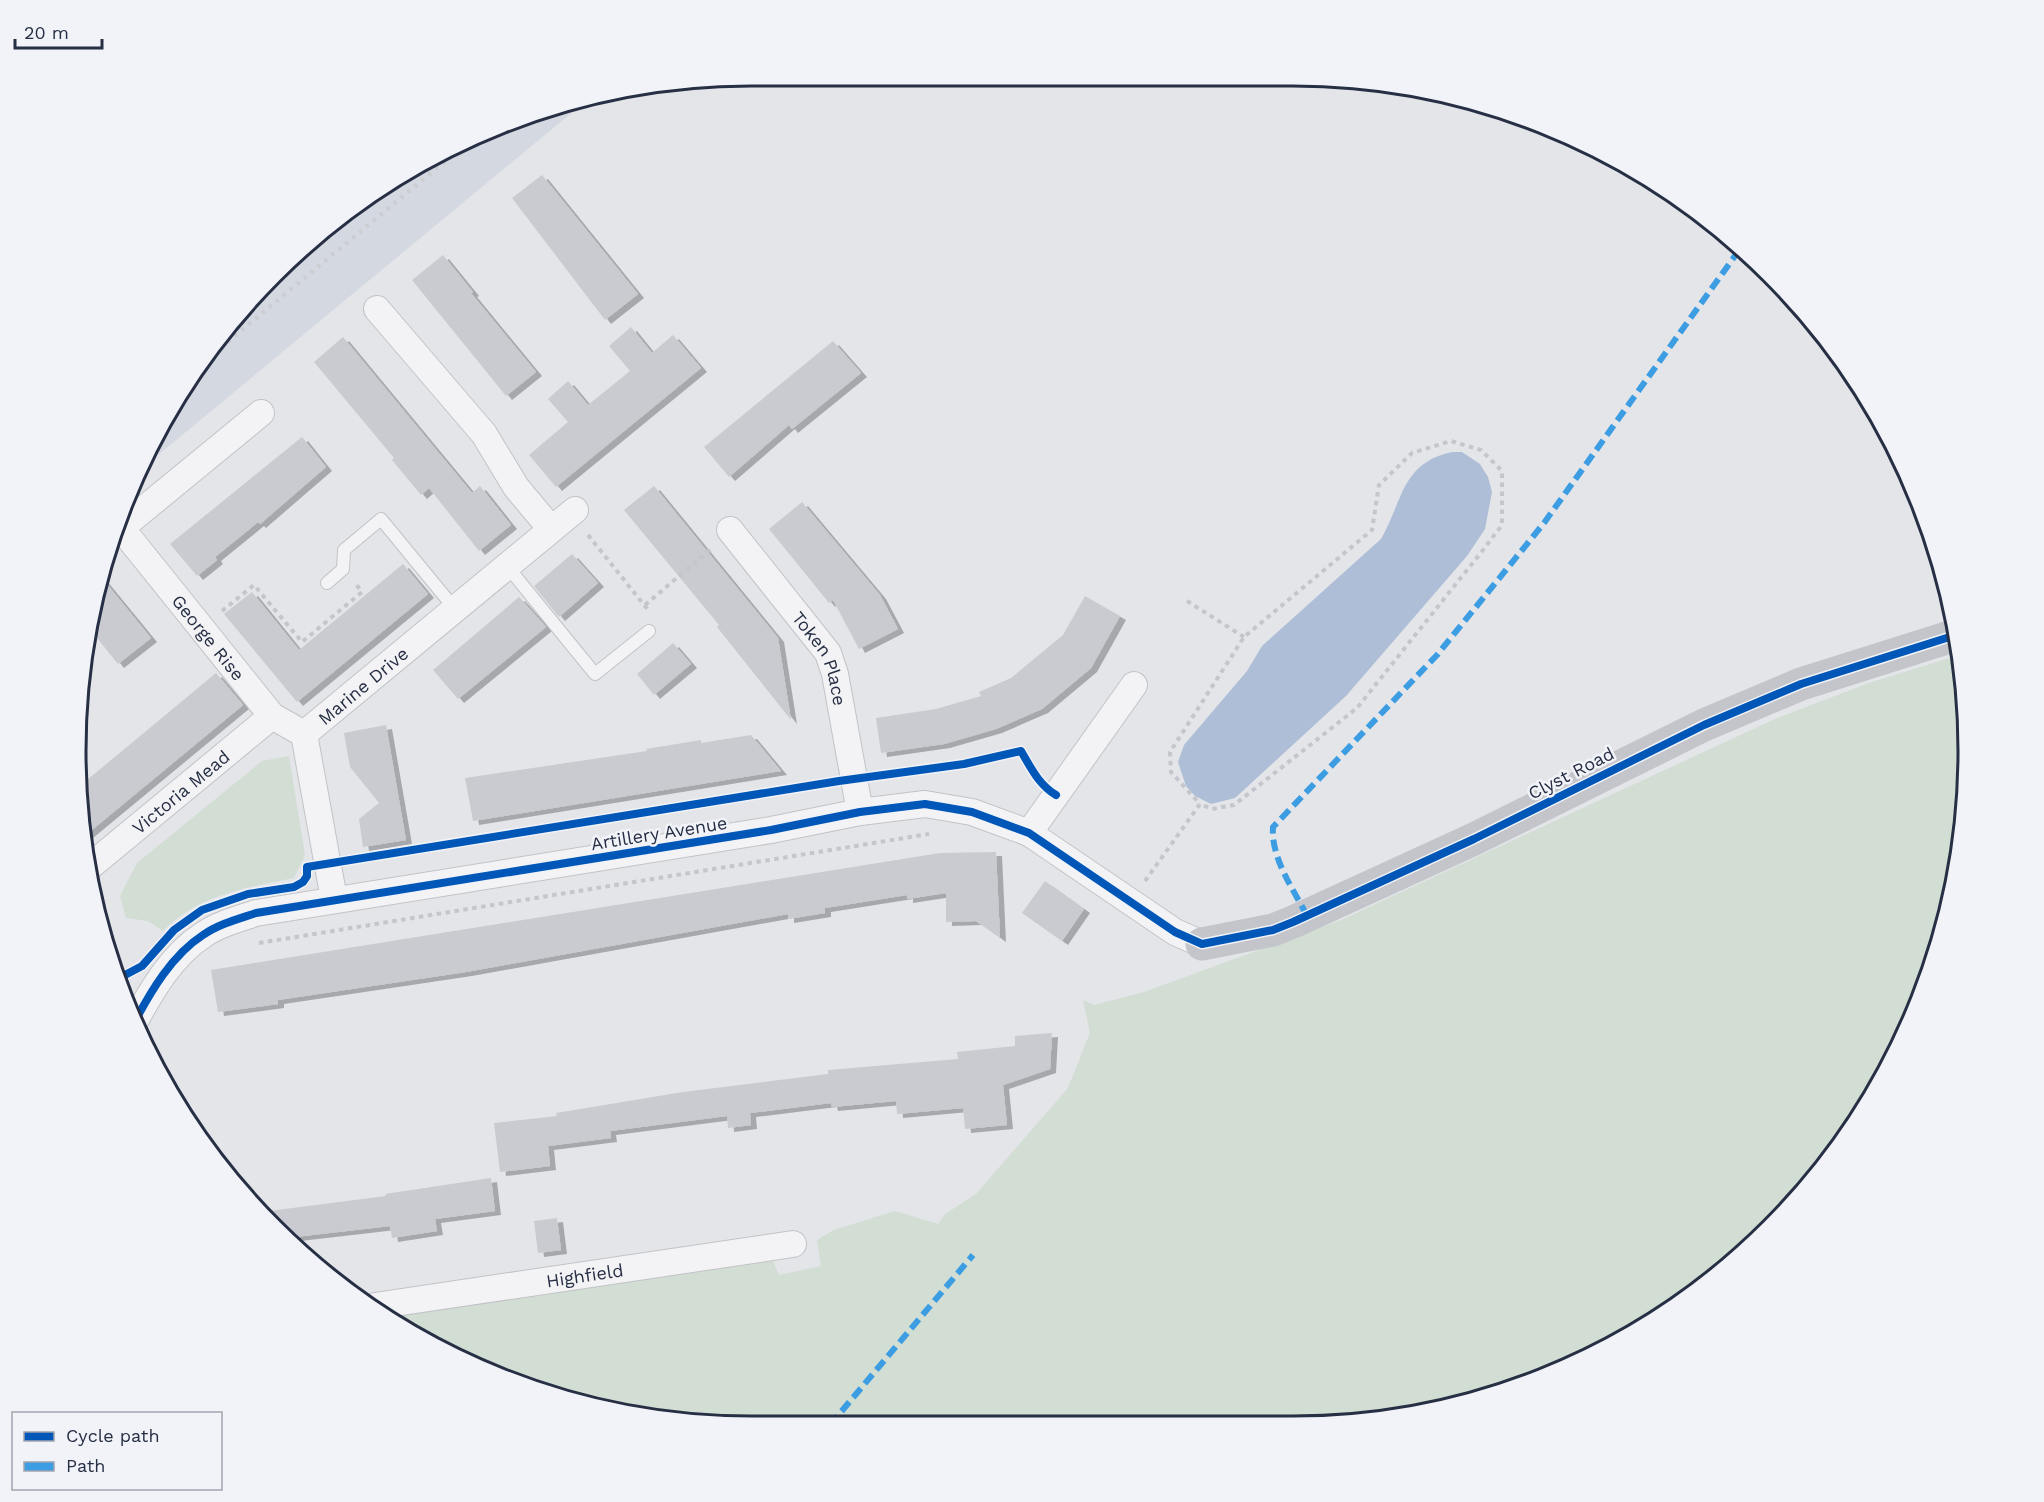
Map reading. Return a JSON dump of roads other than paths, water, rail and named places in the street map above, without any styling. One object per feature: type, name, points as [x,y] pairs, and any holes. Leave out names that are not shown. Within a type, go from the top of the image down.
[{"type":"street","points":[[377,309],[484,434],[516,487],[550,529]]},
{"type":"street","name":"George Rise","points":[[125,525],[261,413]]},
{"type":"street","name":"Marine Drive","points":[[334,899],[304,734],[573,512]]},
{"type":"street","name":"Token Place","points":[[731,531],[828,653],[835,674],[860,812]]},
{"type":"street","name":"George Rise","points":[[121,538],[201,628],[272,716],[304,734]]},
{"type":"street","name":"Clyst Road","points":[[1202,944],[1273,930],[1293,922],[1474,839],[1605,772],[1747,707],[1801,684],[1949,637]]},
{"type":"street","points":[[1029,833],[1134,685]]},
{"type":"street","name":"Victoria Mead","points":[[95,862],[272,716]]},
{"type":"street","name":"Artillery Avenue","points":[[140,1014],[161,978],[185,949],[204,934],[256,913],[771,830],[860,812],[925,804],[972,812],[1029,833],[1175,932],[1202,944]]},
{"type":"street","name":"Highfield","points":[[382,1305],[794,1244]]},
{"type":"lane","points":[[327,583],[343,569],[345,550],[381,519],[455,609]]},
{"type":"lane","points":[[507,566],[595,674],[649,631]]},
{"type":"water","points":[[1452,452],[1462,452],[1480,464],[1488,477],[1492,492],[1485,529],[1467,556],[1346,696],[1235,798],[1211,804],[1195,796],[1186,786],[1178,762],[1184,745],[1247,671],[1262,646],[1381,539],[1413,474],[1435,457]]},
{"type":"railway","points":[[224,345],[448,159]]}]
